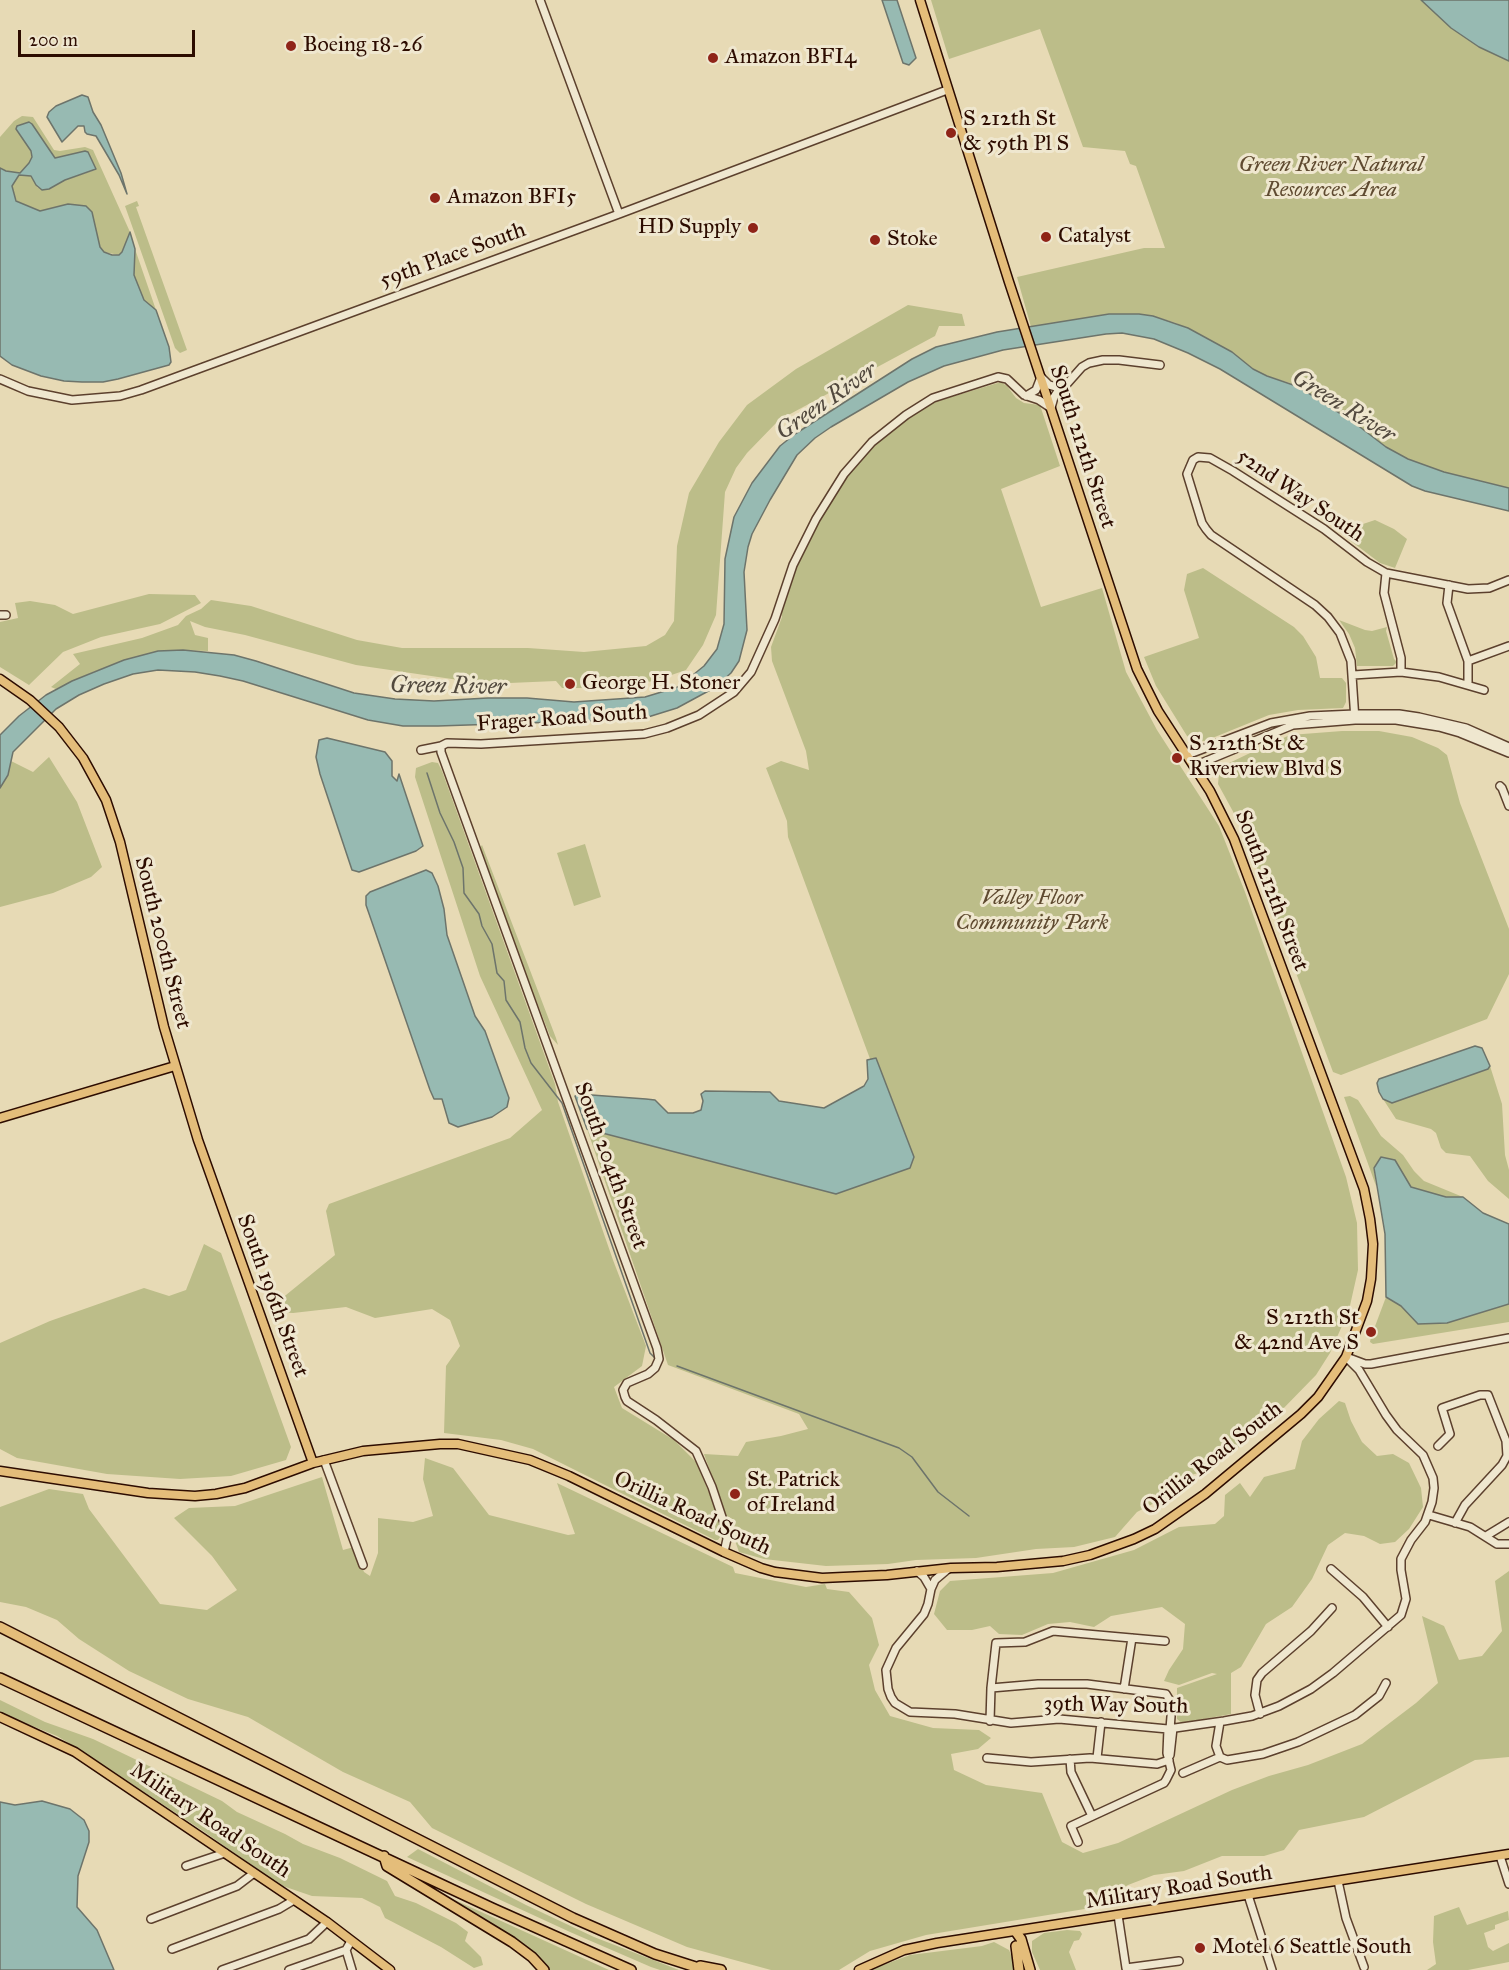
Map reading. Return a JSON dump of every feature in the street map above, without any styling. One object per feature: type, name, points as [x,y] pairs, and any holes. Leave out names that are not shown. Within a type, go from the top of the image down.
[{"type":"highway","points":[[0,1627],[500,1882],[617,1938],[705,1970]]},
{"type":"highway","points":[[0,1678],[600,1958],[631,1970]]},
{"type":"highway","points":[[384,1856],[387,1866],[512,1942],[544,1970]]},
{"type":"highway","points":[[1016,1932],[1019,1970]]},
{"type":"highway","points":[[1016,1932],[1021,1940],[1030,1970]]},
{"type":"highway","points":[[688,1964],[721,1970]]},
{"type":"main road","name":"South 212th Street","points":[[920,0],[947,90],[1137,669],[1153,704],[1194,766],[1222,813],[1234,839],[1364,1189],[1373,1244],[1371,1279],[1366,1304],[1346,1358]]},
{"type":"main road","name":"South 200th Street","points":[[0,679],[17,690],[59,727],[83,758],[106,800],[175,1066],[198,1140]]},
{"type":"main road","points":[[0,1118],[175,1066]]},
{"type":"main road","name":"South 196th Street","points":[[198,1140],[314,1463]]},
{"type":"main road","name":"Orillia Road South","points":[[0,1471],[148,1493],[195,1496],[245,1488],[314,1463],[369,1449],[458,1444],[530,1460],[569,1476],[761,1568],[822,1578],[951,1568],[998,1567],[1063,1561],[1104,1550],[1155,1529],[1205,1494],[1301,1414],[1318,1397],[1346,1358]]},
{"type":"main road","name":"Military Road South","points":[[0,1717],[75,1752],[327,1922],[348,1945],[390,1970]]},
{"type":"main road","name":"Military Road South","points":[[859,1970],[904,1950],[981,1936],[1504,1855]]},
{"type":"street","points":[[540,0],[619,214]]},
{"type":"street","name":"59th Place South","points":[[0,379],[28,391],[72,400],[120,396],[619,214],[947,90]]},
{"type":"street","points":[[1051,408],[1059,388],[1066,385],[1082,367],[1093,362],[1132,360],[1160,365]]},
{"type":"street","name":"Frager Road South","points":[[421,750],[447,743],[481,744],[644,734],[667,728],[709,710],[734,692],[752,672],[775,619],[793,565],[816,519],[844,474],[872,442],[906,415],[933,398],[998,377],[1005,378],[1026,396],[1039,400],[1051,408]]},
{"type":"street","points":[[1026,396],[1036,390],[1041,377],[1049,385],[1059,388]]},
{"type":"street","name":"52nd Way South","points":[[1353,675],[1351,661],[1340,633],[1328,617],[1315,605],[1206,530],[1187,474],[1193,460],[1198,457],[1210,458],[1233,471],[1298,511],[1367,562],[1386,573]]},
{"type":"street","points":[[1401,672],[1401,658],[1384,593],[1386,573],[1481,589],[1509,580]]},
{"type":"street","points":[[1449,585],[1447,603],[1469,668],[1468,684]]},
{"type":"street","points":[[1467,661],[1509,646]]},
{"type":"street","points":[[1355,717],[1353,675],[1401,672],[1439,677],[1484,690]]},
{"type":"street","points":[[1194,766],[1293,725],[1399,714],[1466,728],[1509,747]]},
{"type":"street","points":[[1187,755],[1280,721],[1310,716],[1396,720],[1439,727],[1509,753]]},
{"type":"street","name":"South 204th Street","points":[[441,746],[441,752],[657,1348],[659,1359],[655,1368],[648,1374],[627,1383],[623,1390],[625,1396],[627,1401],[696,1451],[712,1487],[725,1526],[727,1539],[724,1552]]},
{"type":"street","points":[[1500,786],[1503,788],[1509,806]]},
{"type":"street","points":[[1346,1358],[1371,1364],[1509,1338]]},
{"type":"street","points":[[1346,1358],[1359,1370],[1397,1430],[1423,1455],[1430,1466],[1434,1488],[1429,1515],[1470,1527],[1497,1544],[1509,1544]]},
{"type":"street","points":[[1438,1446],[1450,1434],[1442,1408],[1480,1395],[1488,1395],[1506,1441],[1507,1456],[1502,1465],[1465,1505],[1455,1523]]},
{"type":"street","points":[[324,1460],[363,1565]]},
{"type":"street","name":"39th Way South","points":[[931,1589],[924,1614],[896,1648],[886,1670],[888,1689],[895,1703],[903,1709],[915,1713],[955,1714],[990,1721],[1022,1723],[1059,1719],[1170,1729],[1220,1722],[1260,1713],[1311,1689],[1401,1615],[1407,1599],[1401,1559],[1429,1515]]},
{"type":"street","points":[[1486,1536],[1509,1522]]},
{"type":"street","points":[[931,1589],[937,1577],[951,1568]]},
{"type":"street","points":[[1331,1569],[1363,1597],[1388,1627]]},
{"type":"street","points":[[917,1571],[924,1577],[931,1589]]},
{"type":"street","points":[[1260,1713],[1255,1695],[1257,1680],[1311,1631],[1332,1608]]},
{"type":"street","points":[[990,1721],[996,1643],[1025,1642],[1053,1631],[1165,1641]]},
{"type":"street","points":[[1124,1689],[1132,1638]]},
{"type":"street","points":[[1183,1773],[1220,1757],[1227,1760],[1263,1754],[1298,1742],[1355,1715],[1379,1696],[1386,1683]]},
{"type":"street","points":[[991,1688],[1087,1684],[1166,1694],[1172,1704],[1169,1759],[1171,1770],[1164,1783],[1071,1826],[1078,1842]]},
{"type":"street","points":[[1097,1758],[1101,1722]]},
{"type":"street","points":[[1220,1722],[1216,1746],[1220,1757]]},
{"type":"street","points":[[987,1758],[1031,1762],[1097,1758],[1156,1764],[1169,1759]]},
{"type":"street","points":[[1070,1759],[1071,1772],[1092,1816]]},
{"type":"street","points":[[186,1866],[225,1853]]},
{"type":"street","points":[[1504,1855],[1509,1884]]},
{"type":"street","points":[[151,1919],[237,1886],[254,1873]]},
{"type":"street","points":[[1338,1881],[1346,1918],[1364,1967]]},
{"type":"street","points":[[1248,1895],[1272,1970]]},
{"type":"street","points":[[172,1949],[279,1909],[294,1900]]},
{"type":"street","points":[[1118,1915],[1126,1968],[1179,1961]]},
{"type":"street","points":[[222,1970],[309,1939],[327,1922]]},
{"type":"street","points":[[290,1970],[348,1945],[352,1970]]},
{"type":"green space","name":"Green River Natural Resources Area","points":[[931,0],[1509,0],[1509,488],[1444,472],[1408,459],[1386,447],[1290,383],[1253,369],[1232,352],[1176,323],[1153,316],[1109,314],[1031,327],[1017,277],[1144,248],[1165,248],[1136,166],[1130,164],[1125,151],[1083,147],[1040,29],[949,59]]},
{"type":"green space","points":[[22,116],[33,117],[54,150],[85,147],[93,150],[130,232],[119,255],[104,252],[100,247],[92,212],[68,204],[40,211],[17,201],[12,192],[12,186],[19,175],[31,176],[38,188],[49,189],[65,180],[95,170],[55,158],[24,139],[31,151],[32,157],[29,163],[20,173],[0,168],[0,137],[14,121]]},
{"type":"green space","points":[[137,201],[139,206],[136,207],[187,350],[180,353],[175,348],[125,206]]},
{"type":"green space","points":[[135,249],[156,310],[144,300],[133,275]]},
{"type":"green space","points":[[908,305],[962,314],[965,326],[939,326],[935,336],[779,420],[747,453],[736,468],[725,492],[716,615],[703,645],[686,670],[654,681],[606,688],[562,688],[556,681],[486,684],[356,665],[245,635],[205,627],[190,621],[195,635],[208,638],[208,651],[171,650],[147,654],[93,672],[56,689],[51,687],[80,664],[73,654],[142,638],[178,625],[186,616],[201,609],[211,600],[251,606],[357,640],[402,648],[528,648],[584,652],[646,646],[665,635],[674,621],[677,546],[689,493],[719,442],[747,405],[796,369]]},
{"type":"green space","name":"Valley Floor Community Park","points":[[1001,382],[1024,403],[1040,405],[1060,466],[1001,489],[1041,607],[1102,588],[1126,672],[1157,730],[1219,826],[1245,892],[1346,1177],[1357,1223],[1358,1270],[1349,1310],[1330,1353],[1316,1375],[1278,1414],[1233,1452],[1204,1472],[1176,1478],[1166,1497],[1137,1512],[1115,1537],[1074,1547],[1036,1549],[976,1558],[916,1560],[888,1564],[826,1566],[764,1559],[739,1552],[704,1454],[738,1456],[746,1442],[808,1429],[799,1414],[668,1365],[587,1129],[836,1194],[910,1167],[788,837],[787,821],[766,768],[781,761],[809,770],[806,751],[772,661],[771,647],[782,617],[781,605],[794,568],[826,505],[856,464],[882,439],[919,410],[935,402]]},
{"type":"green space","points":[[1375,520],[1394,529],[1407,539],[1395,568],[1380,563],[1347,538],[1357,526]]},
{"type":"green space","points":[[1203,568],[1294,627],[1303,636],[1316,657],[1320,678],[1342,678],[1346,683],[1346,702],[1343,708],[1298,710],[1269,715],[1205,741],[1193,740],[1187,736],[1156,686],[1144,657],[1199,638],[1184,590],[1187,574]]},
{"type":"green space","points":[[149,594],[195,595],[201,603],[160,624],[101,637],[63,652],[29,685],[0,667],[0,622],[18,618],[15,603],[30,601],[55,605],[73,614]]},
{"type":"green space","points":[[1339,620],[1365,630],[1372,631],[1387,627],[1386,631],[1394,659],[1397,662],[1393,666],[1357,666],[1355,648]]},
{"type":"green space","points":[[1379,731],[1412,737],[1438,748],[1447,755],[1460,803],[1509,929],[1509,974],[1487,1019],[1341,1075],[1333,1072],[1242,828],[1218,784],[1223,766],[1290,735]]},
{"type":"green space","points":[[49,757],[77,802],[102,867],[91,877],[53,893],[0,907],[0,788],[8,775],[11,761],[33,772]]},
{"type":"green space","points":[[432,762],[438,763],[442,771],[555,1084],[558,1102],[613,1260],[646,1346],[642,1366],[614,1387],[622,1408],[674,1440],[696,1462],[722,1524],[723,1533],[718,1540],[533,1449],[501,1440],[444,1433],[446,1366],[460,1346],[450,1320],[432,1309],[375,1318],[346,1307],[293,1313],[278,1312],[275,1304],[335,1255],[326,1211],[329,1204],[510,1138],[542,1110],[480,976],[415,777],[416,768]]},
{"type":"green space","points":[[585,844],[601,897],[574,906],[557,853]]},
{"type":"green space","points":[[482,845],[558,1045],[550,1036],[519,956],[480,848]]},
{"type":"green space","points":[[1490,1066],[1502,1104],[1505,1155],[1509,1170],[1509,1199],[1488,1181],[1470,1156],[1446,1153],[1441,1148],[1436,1133],[1431,1129],[1396,1119],[1383,1099],[1392,1103],[1488,1069]]},
{"type":"green space","points":[[1350,1096],[1358,1100],[1381,1136],[1403,1155],[1424,1181],[1463,1197],[1446,1197],[1411,1187],[1403,1174],[1374,1168],[1376,1186],[1344,1097]]},
{"type":"green space","points":[[204,1244],[221,1253],[291,1447],[286,1460],[231,1476],[180,1479],[107,1474],[17,1458],[0,1449],[0,1343],[50,1321],[144,1288],[169,1296],[186,1290]]},
{"type":"green space","points":[[1386,1297],[1401,1306],[1418,1324],[1509,1304],[1509,1322],[1373,1344],[1370,1342],[1371,1337]]},
{"type":"green space","points":[[1339,1401],[1345,1403],[1362,1442],[1377,1456],[1393,1454],[1409,1463],[1421,1488],[1423,1507],[1409,1529],[1395,1542],[1380,1544],[1364,1536],[1345,1533],[1328,1545],[1312,1579],[1292,1607],[1266,1624],[1241,1667],[1231,1673],[1231,1714],[1182,1723],[1177,1719],[1177,1688],[1217,1674],[1212,1673],[1179,1685],[1164,1681],[1183,1649],[1185,1624],[1162,1607],[1111,1616],[1094,1627],[1070,1622],[1048,1624],[1022,1635],[999,1634],[990,1626],[972,1630],[947,1630],[934,1614],[940,1591],[950,1581],[1053,1573],[1134,1550],[1179,1527],[1215,1524],[1224,1516],[1225,1495],[1240,1483],[1250,1497],[1264,1477],[1295,1469],[1302,1441],[1319,1419]]},
{"type":"green space","points":[[425,1458],[453,1468],[489,1515],[568,1535],[575,1534],[557,1483],[733,1567],[735,1573],[806,1587],[825,1584],[827,1589],[849,1592],[872,1618],[879,1645],[869,1665],[875,1690],[890,1716],[933,1728],[979,1730],[991,1738],[978,1749],[951,1754],[954,1770],[986,1785],[1042,1793],[1062,1842],[1083,1853],[1118,1843],[1232,1790],[1362,1744],[1416,1703],[1438,1683],[1422,1616],[1444,1626],[1459,1660],[1482,1656],[1502,1631],[1495,1581],[1509,1571],[1509,1757],[1475,1760],[1364,1817],[1299,1830],[1284,1850],[1264,1856],[1222,1856],[1184,1871],[1154,1875],[1128,1885],[1112,1895],[1115,1904],[926,1935],[870,1951],[839,1970],[771,1970],[687,1947],[586,1904],[432,1828],[410,1802],[343,1772],[248,1717],[188,1699],[129,1671],[79,1639],[57,1620],[26,1607],[0,1602],[0,1507],[49,1489],[83,1494],[89,1509],[160,1604],[207,1610],[237,1590],[212,1556],[174,1518],[189,1508],[235,1506],[322,1477],[343,1550],[354,1547],[364,1572],[370,1576],[378,1553],[378,1518],[413,1522],[433,1516],[423,1479]]},
{"type":"green space","points":[[0,1700],[45,1722],[93,1739],[222,1801],[237,1812],[303,1844],[340,1858],[387,1881],[395,1896],[416,1903],[456,1923],[468,1932],[465,1941],[481,1957],[483,1965],[474,1968],[441,1947],[385,1918],[380,1907],[362,1898],[312,1896],[280,1885],[85,1753],[57,1736],[0,1713]]},
{"type":"green space","points":[[418,1849],[594,1937],[679,1970],[660,1970],[651,1967],[407,1857]]},
{"type":"green space","points":[[435,1891],[609,1970],[549,1970],[537,1955]]},
{"type":"green space","points":[[1459,1907],[1467,1925],[1508,1911],[1509,1920],[1495,1925],[1495,1929],[1484,1933],[1488,1947],[1493,1951],[1509,1943],[1509,1962],[1468,1970],[1427,1970],[1436,1964],[1433,1942],[1434,1916]]},
{"type":"green space","points":[[1080,1931],[1082,1934],[1079,1940],[1074,1941],[1069,1952],[1076,1970],[1040,1970],[1032,1952],[1032,1941],[1044,1933]]},
{"type":"green space","points":[[994,1942],[1009,1950],[1014,1962],[1013,1970],[870,1970],[910,1955],[982,1946]]},
{"type":"water","points":[[882,0],[897,0],[916,58],[909,65],[903,63]]},
{"type":"water","points":[[1421,0],[1509,0],[1509,61],[1479,47],[1451,28]]},
{"type":"water","points":[[82,95],[88,97],[101,125],[127,194],[119,175],[96,136],[87,134],[84,126],[78,126],[62,142],[47,117],[56,106]]},
{"type":"water","points":[[29,122],[55,158],[85,151],[88,152],[96,169],[42,190],[31,176],[19,175],[12,186],[16,201],[40,211],[68,204],[86,206],[92,212],[100,247],[104,252],[112,255],[119,255],[122,252],[130,232],[135,249],[134,275],[144,300],[156,310],[169,347],[171,362],[169,365],[103,382],[82,382],[41,376],[12,365],[0,356],[0,168],[20,173],[29,163],[32,157],[31,151],[16,129],[17,126]]},
{"type":"water","points":[[1109,314],[1153,316],[1188,328],[1232,352],[1253,369],[1299,387],[1352,421],[1386,447],[1408,459],[1444,472],[1509,488],[1509,511],[1412,486],[1220,369],[1154,339],[1122,333],[1106,334],[1003,350],[944,366],[908,382],[831,427],[797,455],[770,500],[752,534],[748,547],[744,572],[747,630],[739,661],[731,673],[714,688],[677,708],[648,717],[617,720],[403,726],[368,720],[243,681],[195,672],[158,670],[133,674],[104,684],[56,709],[13,752],[8,775],[0,788],[0,735],[19,716],[46,695],[72,681],[124,660],[158,651],[183,650],[234,655],[354,693],[395,699],[434,701],[527,698],[574,702],[645,697],[678,687],[704,666],[717,649],[724,624],[725,559],[734,517],[752,483],[780,446],[912,359],[936,347],[997,332]]},
{"type":"water","points":[[327,738],[385,752],[392,761],[392,776],[397,781],[399,774],[423,846],[416,851],[359,872],[352,870],[316,757],[319,740]]},
{"type":"water","points":[[426,870],[432,873],[438,886],[447,935],[475,1016],[485,1031],[509,1098],[507,1107],[492,1117],[458,1127],[449,1123],[442,1099],[434,1099],[430,1090],[366,905],[366,896],[370,892]]},
{"type":"water","points":[[1475,1046],[1482,1048],[1490,1066],[1488,1069],[1392,1103],[1383,1099],[1379,1092],[1377,1083],[1379,1079]]},
{"type":"water","points":[[876,1058],[914,1157],[910,1168],[836,1194],[587,1129],[575,1096],[578,1094],[655,1100],[668,1113],[693,1113],[701,1110],[703,1101],[701,1094],[705,1091],[770,1092],[779,1101],[824,1108],[864,1086],[868,1079],[867,1060]]},
{"type":"water","points":[[1381,1157],[1395,1160],[1411,1187],[1446,1197],[1463,1197],[1483,1213],[1509,1224],[1509,1304],[1447,1323],[1418,1324],[1401,1306],[1386,1297],[1385,1234],[1374,1168]]},
{"type":"water","points":[[42,1801],[70,1809],[84,1820],[89,1831],[89,1842],[78,1876],[77,1907],[97,1930],[114,1970],[0,1970],[0,1802],[15,1805]]},
{"type":"waterway","points":[[427,773],[440,813],[463,868],[464,893],[479,914],[482,926],[492,944],[497,973],[504,981],[506,1000],[520,1022],[525,1048],[531,1063],[562,1103],[650,1353],[655,1358]]},
{"type":"waterway","points":[[677,1366],[899,1448],[912,1457],[938,1492],[969,1516]]},
{"type":"place","name":"Boeing 18-26","points":[[291,46]]},
{"type":"place","name":"Amazon BFI4","points":[[713,58]]},
{"type":"place","name":"S 212th St & 59th Pl S","points":[[951,133]]},
{"type":"place","name":"Amazon BFI5","points":[[435,198]]},
{"type":"place","name":"HD Supply","points":[[753,228]]},
{"type":"place","name":"Catalyst","points":[[1046,237]]},
{"type":"place","name":"Stoke","points":[[875,240]]},
{"type":"place","name":"George H. Stoner","points":[[570,684]]},
{"type":"place","name":"S 212th St & Riverview Blvd S","points":[[1177,758]]},
{"type":"place","name":"S 212th St & 42nd Ave S","points":[[1371,1332]]},
{"type":"place","name":"St. Patrick of Ireland","points":[[735,1494]]},
{"type":"place","name":"Motel 6 Seattle South","points":[[1200,1948]]},
{"type":"water label","name":"Green River","points":[[827,402]]},
{"type":"water label","name":"Green River","points":[[1343,407]]},
{"type":"water label","name":"Green River","points":[[448,687]]}]
